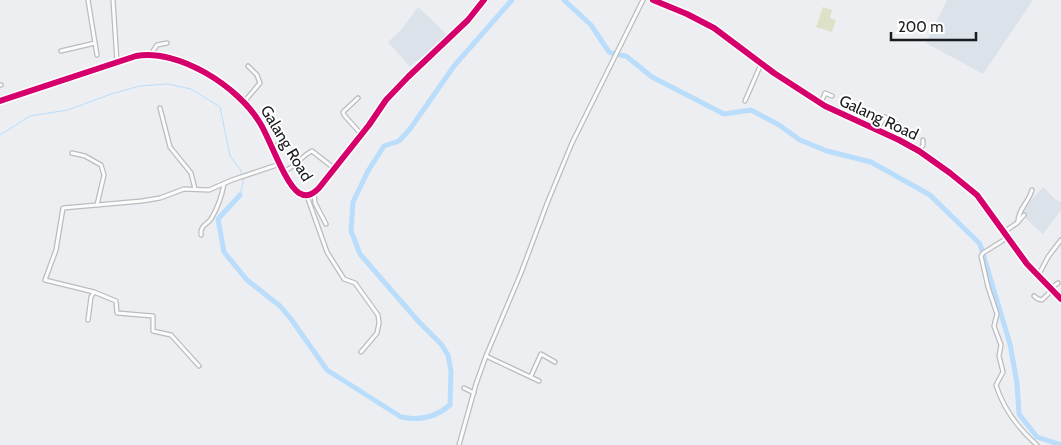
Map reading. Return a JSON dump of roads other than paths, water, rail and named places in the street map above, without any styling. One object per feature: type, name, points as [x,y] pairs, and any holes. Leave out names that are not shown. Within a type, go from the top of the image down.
[{"type":"street","points":[[88,0],[97,55]]},
{"type":"street","points":[[113,0],[117,62]]},
{"type":"street","name":"Galang Road","points":[[0,101],[136,56],[151,54],[173,60],[220,82],[244,102],[261,124],[284,172],[296,190],[307,196],[314,193],[362,135],[386,100],[408,76],[468,20],[484,0]]},
{"type":"street","points":[[459,445],[486,356],[572,143],[643,0]]},
{"type":"street","name":"Galang Road","points":[[653,0],[714,28],[762,64],[821,104],[877,129],[919,151],[972,190],[1038,276],[1061,299]]},
{"type":"street","points":[[61,51],[95,43]]},
{"type":"street","points":[[151,54],[157,46],[167,43]]},
{"type":"street","points":[[746,101],[762,64]]},
{"type":"street","points":[[244,102],[260,84],[257,75],[248,66]]},
{"type":"street","points":[[821,104],[826,93],[832,96]]},
{"type":"street","points":[[358,98],[343,112],[362,135]]},
{"type":"street","points":[[160,108],[170,147],[190,173],[195,189]]},
{"type":"street","points":[[877,129],[885,117],[897,124]]},
{"type":"street","points":[[919,151],[923,145],[923,140]]},
{"type":"street","points":[[272,148],[286,141]]},
{"type":"street","points":[[284,172],[294,167],[300,158],[312,151],[334,169]]},
{"type":"street","points":[[72,153],[84,156],[101,165],[104,175],[97,205]]},
{"type":"street","points":[[200,366],[171,335],[153,331],[153,316],[117,313],[116,301],[94,292],[47,281],[45,278],[56,250],[63,208],[142,201],[160,198],[177,191],[209,190],[240,177],[280,164]]},
{"type":"street","points":[[201,234],[200,230],[204,224],[212,218],[224,184]]},
{"type":"street","points":[[1018,222],[1019,213],[1029,201],[1032,190]]},
{"type":"street","points":[[314,193],[314,201],[326,224]]},
{"type":"street","points":[[307,196],[327,252],[344,279],[356,283],[378,315],[377,333],[361,352]]},
{"type":"street","points":[[1003,232],[1018,222],[1024,215]]},
{"type":"street","points":[[1007,238],[987,250],[981,256],[984,273],[997,314],[994,326],[1002,345],[1000,356],[1002,372],[997,387],[1007,410],[1037,445]]},
{"type":"street","points":[[1038,276],[1048,257],[1061,240]]},
{"type":"street","points":[[1034,296],[1042,300],[1058,283]]},
{"type":"street","points":[[88,320],[91,297],[94,292]]},
{"type":"street","points":[[530,376],[541,354],[555,362]]},
{"type":"street","points":[[486,356],[539,380]]},
{"type":"street","points":[[464,388],[474,393]]},
{"type":"waterway","points":[[240,195],[218,219],[224,252],[247,280],[280,306],[327,370],[401,417],[414,419],[427,417],[445,409],[450,405],[451,371],[448,355],[441,344],[419,322],[360,254],[351,231],[353,202],[368,171],[384,146],[399,141],[410,129],[454,66],[512,0]]},
{"type":"waterway","points":[[564,0],[591,25],[609,52],[615,54]]},
{"type":"waterway","points":[[620,55],[626,56],[652,77],[724,114],[751,110],[779,125],[800,140],[827,151],[871,162],[930,195],[980,244],[1010,344],[1017,383],[1019,414],[1037,437],[1061,445]]},
{"type":"waterway","points":[[0,135],[30,116],[68,110],[111,94],[140,86],[168,84],[191,89],[220,107],[230,156],[244,178],[240,195]]}]
